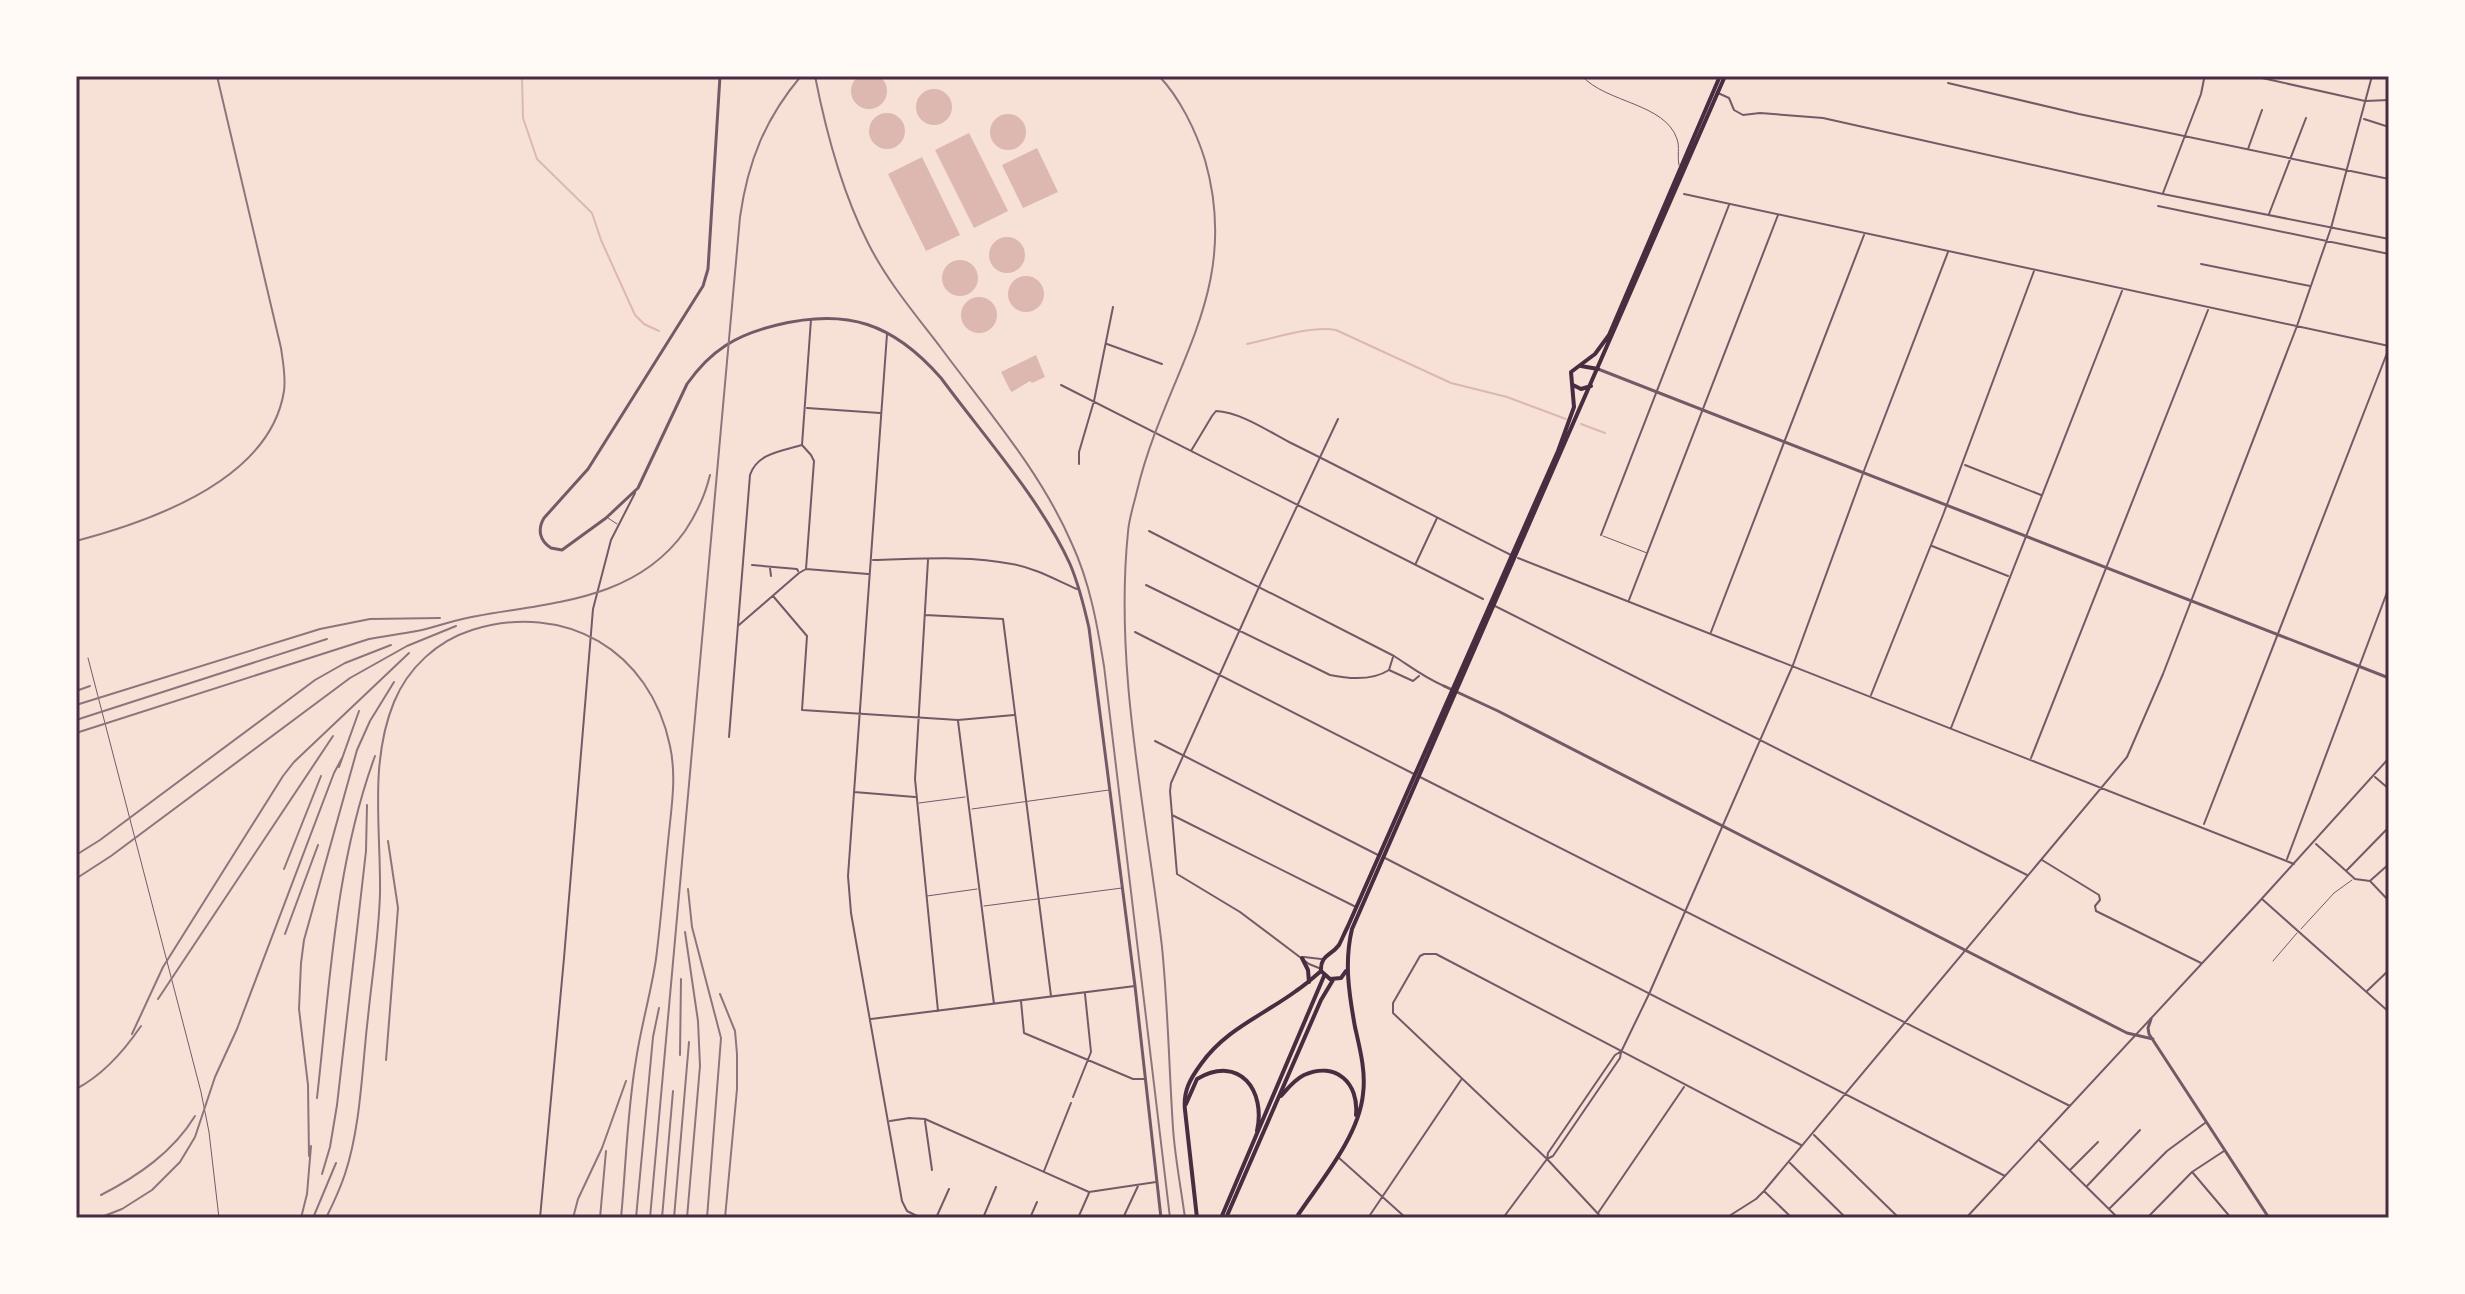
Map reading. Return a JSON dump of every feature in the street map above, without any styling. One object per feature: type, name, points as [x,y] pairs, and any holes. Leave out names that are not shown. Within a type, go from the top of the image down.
[{"type":"main road","points":[[1296,1218],[1337,1156],[1361,1109],[1364,1081],[1346,961],[1352,929],[1591,386],[1722,76]]},
{"type":"main road","points":[[1456,691],[1571,418],[1574,396],[1571,372],[1595,354],[1609,335],[1722,76]]},
{"type":"main road","points":[[1579,366],[1598,369]]},
{"type":"main road","points":[[1570,380],[1578,388],[1591,386]]},
{"type":"main road","points":[[1232,1201],[1322,972],[1322,959],[1338,945],[1382,857]]},
{"type":"main road","points":[[1330,953],[1338,953],[1346,961]]},
{"type":"main road","points":[[1300,957],[1308,970],[1309,982]]},
{"type":"main road","points":[[1224,1218],[1321,1000],[1333,980],[1341,978],[1347,969]]},
{"type":"main road","points":[[1322,972],[1333,980]]},
{"type":"main road","points":[[1197,1218],[1185,1110],[1186,1089],[1214,1047],[1231,1032],[1322,972]]},
{"type":"main road","points":[[1185,1110],[1199,1066]]},
{"type":"main road","points":[[1277,1101],[1290,1085],[1305,1075],[1323,1070],[1338,1074],[1347,1079],[1353,1091],[1356,1109],[1354,1126]]},
{"type":"main road","points":[[1197,1079],[1228,1071],[1247,1081],[1255,1093],[1259,1110],[1252,1148]]},
{"type":"street","points":[[638,488],[606,518],[562,550],[551,548],[541,536],[540,527],[544,518],[595,459],[703,286],[708,269],[720,76]]},
{"type":"street","points":[[2253,76],[2365,101],[2389,100]]},
{"type":"street","points":[[1726,1218],[1764,1191],[2122,765],[2132,748],[2311,287],[2331,228],[2372,76]]},
{"type":"street","points":[[2163,194],[2204,79]]},
{"type":"street","points":[[1948,83],[2389,179]]},
{"type":"street","points":[[1717,93],[1729,98],[1734,110],[1743,115],[1760,113],[1823,118],[2163,194],[2389,239]]},
{"type":"street","points":[[2248,149],[2262,110]]},
{"type":"street","points":[[2269,215],[2306,118]]},
{"type":"street","points":[[2361,118],[2389,127]]},
{"type":"street","points":[[1684,194],[2389,347],[2203,827]]},
{"type":"street","points":[[1601,535],[1730,204]]},
{"type":"street","points":[[2158,206],[2389,254]]},
{"type":"street","points":[[1628,601],[1778,215]]},
{"type":"street","points":[[1711,633],[1864,234]]},
{"type":"street","points":[[1503,1218],[1547,1159],[1548,1153],[1615,1055],[1621,1052],[1649,994],[1793,665],[1948,252]]},
{"type":"street","points":[[2201,264],[2311,287]]},
{"type":"street","points":[[1871,696],[1947,505],[2034,270]]},
{"type":"street","points":[[1951,728],[2123,290]]},
{"type":"street","points":[[1079,464],[1079,452],[1094,401],[1113,307]]},
{"type":"street","points":[[2031,759],[2209,308]]},
{"type":"street","points":[[806,569],[814,461],[802,445],[811,318]]},
{"type":"street","points":[[540,1218],[592,615],[606,554],[697,369],[719,350],[749,332],[811,318],[846,319],[887,333],[925,360],[1047,520],[1071,566],[1089,628],[1161,1218]]},
{"type":"street","points":[[887,333],[848,886],[902,1201],[907,1211],[921,1218]]},
{"type":"street","points":[[1105,343],[1162,364]]},
{"type":"street","points":[[1598,369],[2389,678]]},
{"type":"street","points":[[1061,385],[1483,599]]},
{"type":"street","points":[[806,408],[882,413]]},
{"type":"street","points":[[1191,451],[1212,416],[1219,411],[1238,417],[1514,556],[2294,864]]},
{"type":"street","points":[[1322,972],[1240,912],[1177,874],[1171,783],[1338,419]]},
{"type":"street","points":[[729,737],[752,469],[764,457],[802,445]]},
{"type":"street","points":[[1962,464],[2042,495]]},
{"type":"street","points":[[1415,565],[1438,517]]},
{"type":"street","points":[[1149,531],[1394,656],[1419,675],[1723,825],[2134,1036],[2153,1039]]},
{"type":"street","points":[[1931,546],[2009,577]]},
{"type":"street","points":[[872,560],[1013,564],[1080,591]]},
{"type":"street","points":[[928,560],[916,797],[938,1011]]},
{"type":"street","points":[[752,565],[797,569],[799,573]]},
{"type":"street","points":[[770,567],[771,576]]},
{"type":"street","points":[[738,626],[806,569],[868,574]]},
{"type":"street","points":[[1146,585],[1330,675],[1376,676],[1389,670],[1394,656]]},
{"type":"street","points":[[2286,860],[2389,587]]},
{"type":"street","points":[[773,596],[807,636],[802,710],[958,720],[1015,715]]},
{"type":"street","points":[[1495,606],[2028,876]]},
{"type":"street","points":[[925,615],[1003,619],[1051,996]]},
{"type":"street","points":[[1135,632],[2070,1106]]},
{"type":"street","points":[[1389,670],[1413,681],[1419,675]]},
{"type":"street","points":[[958,720],[994,1004]]},
{"type":"street","points":[[1155,741],[2005,1176]]},
{"type":"street","points":[[1966,1218],[2389,758]]},
{"type":"street","points":[[2373,776],[2389,789]]},
{"type":"street","points":[[853,792],[916,797]]},
{"type":"street","points":[[1171,815],[1357,907]]},
{"type":"street","points":[[2347,871],[2389,827]]},
{"type":"street","points":[[2314,842],[2355,879],[2370,881],[2389,901]]},
{"type":"street","points":[[2041,860],[2099,895],[2096,911],[2202,964]]},
{"type":"street","points":[[2370,881],[2389,864]]},
{"type":"street","points":[[2262,899],[2389,1012]]},
{"type":"street","points":[[1602,1218],[1547,1159],[1393,1013],[1393,1003],[1420,956],[1436,954],[1802,1146]]},
{"type":"street","points":[[1300,957],[1322,959]]},
{"type":"street","points":[[2366,992],[2389,970]]},
{"type":"street","points":[[870,1020],[1135,986]]},
{"type":"street","points":[[1073,1097],[1091,1052],[1085,992]]},
{"type":"street","points":[[1021,1000],[1024,1033],[1133,1079],[1146,1079]]},
{"type":"street","points":[[2151,1019],[2148,1028],[2153,1039],[2269,1218]]},
{"type":"street","points":[[1368,1218],[1462,1078]]},
{"type":"street","points":[[1598,1213],[1685,1086]]},
{"type":"street","points":[[1044,1172],[1071,1103]]},
{"type":"street","points":[[888,1122],[925,1119],[1089,1192],[1157,1182]]},
{"type":"street","points":[[925,1119],[932,1170]]},
{"type":"street","points":[[2109,1209],[2167,1151],[2206,1123]]},
{"type":"street","points":[[2086,1186],[2140,1130]]},
{"type":"street","points":[[1813,1134],[1899,1218]]},
{"type":"street","points":[[2039,1140],[2118,1218]]},
{"type":"street","points":[[2070,1170],[2098,1142]]},
{"type":"street","points":[[2147,1218],[2192,1172],[2225,1150]]},
{"type":"street","points":[[1337,1156],[1406,1218]]},
{"type":"street","points":[[1789,1162],[1846,1218]]},
{"type":"street","points":[[2192,1172],[2231,1218]]},
{"type":"street","points":[[1123,1218],[1138,1185]]},
{"type":"street","points":[[983,1218],[996,1187]]},
{"type":"street","points":[[936,1218],[949,1189]]},
{"type":"street","points":[[1764,1191],[1792,1218]]},
{"type":"street","points":[[1078,1218],[1089,1192]]},
{"type":"street","points":[[1030,1218],[1037,1202]]},
{"type":"lane","points":[[1582,76],[1606,92],[1665,119],[1677,138],[1680,167]]},
{"type":"lane","points":[[606,518],[618,525]]},
{"type":"lane","points":[[1601,535],[1647,554]]},
{"type":"lane","points":[[88,658],[201,1092],[219,1218]]},
{"type":"lane","points":[[969,810],[1110,790]]},
{"type":"lane","points":[[919,803],[968,796]]},
{"type":"lane","points":[[2273,961],[2334,893],[2355,879]]},
{"type":"lane","points":[[982,906],[1123,888]]},
{"type":"lane","points":[[927,896],[980,889]]},
{"type":"shaded area","points":[[869,73],[881,79],[887,91],[881,103],[869,109],[857,103],[851,91],[857,79]]},
{"type":"shaded area","points":[[934,89],[947,94],[952,107],[947,120],[934,125],[921,120],[916,107],[921,94]]},
{"type":"shaded area","points":[[887,113],[900,118],[905,131],[900,144],[887,149],[874,144],[869,131],[874,118]]},
{"type":"shaded area","points":[[1008,114],[1021,119],[1026,132],[1021,145],[1008,150],[995,145],[990,132],[995,119]]},
{"type":"shaded area","points":[[969,133],[1008,211],[974,228],[935,150]]},
{"type":"shaded area","points":[[1037,148],[1058,192],[1023,208],[1002,165]]},
{"type":"shaded area","points":[[922,157],[960,235],[926,251],[888,174]]},
{"type":"shaded area","points":[[1007,237],[1020,242],[1025,255],[1020,268],[1007,273],[994,268],[989,255],[994,242]]},
{"type":"shaded area","points":[[960,260],[973,265],[978,278],[973,291],[960,296],[947,291],[942,278],[947,265]]},
{"type":"shaded area","points":[[1026,276],[1039,281],[1044,294],[1039,307],[1026,312],[1013,307],[1008,294],[1013,281]]},
{"type":"shaded area","points":[[979,297],[992,302],[997,315],[992,328],[979,333],[966,328],[961,315],[966,302]]},
{"type":"shaded area","points":[[1036,355],[1045,377],[1032,383],[1030,381],[1012,392],[1001,372]]},
{"type":"waterway","points":[[522,76],[523,118],[537,159],[592,213],[635,315],[644,324],[659,331]]},
{"type":"waterway","points":[[1247,344],[1304,331],[1336,330],[1451,383],[1507,397],[1566,419]]},
{"type":"waterway","points":[[1581,424],[1605,433]]},
{"type":"railway","points":[[76,541],[139,522],[172,508],[232,472],[256,449],[274,422],[284,391],[281,348],[217,76]]},
{"type":"railway","points":[[650,1218],[740,217],[748,177],[760,142],[777,108],[801,76]]},
{"type":"railway","points":[[815,76],[843,183],[876,257],[902,297],[1029,467],[1059,517],[1084,574],[1104,666],[1170,1218]]},
{"type":"railway","points":[[1159,76],[1180,105],[1197,138],[1205,160],[1214,207],[1214,251],[1208,291],[1150,447],[1137,491],[1129,527],[1125,584],[1128,688],[1162,947],[1174,1139],[1185,1218]]},
{"type":"railway","points":[[76,733],[369,639],[417,631],[469,617],[564,601],[618,585],[665,554],[685,531],[700,504],[710,475]]},
{"type":"railway","points":[[76,705],[320,629],[370,619],[440,618]]},
{"type":"railway","points":[[326,1218],[345,1174],[358,1116],[379,909],[381,749],[394,702],[416,667],[447,641],[472,630],[506,623],[539,622],[570,629],[598,641],[623,659],[644,683],[660,712],[672,758],[673,794],[659,930],[633,1080],[621,1218]]},
{"type":"railway","points":[[77,878],[350,678],[407,646],[456,626]]},
{"type":"railway","points":[[76,720],[327,639]]},
{"type":"railway","points":[[76,855],[315,680],[345,663],[391,645]]},
{"type":"railway","points":[[132,1034],[163,967],[283,776],[409,653]]},
{"type":"railway","points":[[309,1156],[308,1085],[299,1009],[304,940],[357,750],[370,721],[394,682]]},
{"type":"railway","points":[[76,691],[90,686]]},
{"type":"railway","points":[[339,767],[359,711]]},
{"type":"railway","points":[[158,999],[333,736]]},
{"type":"railway","points":[[317,1098],[342,882],[375,756]]},
{"type":"railway","points":[[99,1218],[122,1209],[152,1190],[180,1162],[195,1137],[215,1077],[237,1029],[342,758]]},
{"type":"railway","points":[[284,869],[321,776]]},
{"type":"railway","points":[[322,1174],[337,1105],[366,851],[367,805]]},
{"type":"railway","points":[[386,1060],[398,908],[388,841]]},
{"type":"railway","points":[[285,934],[318,845]]},
{"type":"railway","points":[[688,889],[692,927],[721,1038],[707,1218]]},
{"type":"railway","points":[[685,932],[698,1021],[700,1066],[687,1218]]},
{"type":"railway","points":[[680,1055],[681,979]]},
{"type":"railway","points":[[720,994],[735,1031],[737,1054],[737,1089],[725,1218]]},
{"type":"railway","points":[[636,1218],[653,1037],[659,1008]]},
{"type":"railway","points":[[76,1089],[112,1062],[141,1026]]},
{"type":"railway","points":[[674,1218],[689,1042]]},
{"type":"railway","points":[[573,1218],[626,1081]]},
{"type":"railway","points":[[662,1218],[673,1091]]},
{"type":"railway","points":[[101,1195],[154,1162],[176,1141],[195,1116]]},
{"type":"railway","points":[[301,1218],[307,1194],[311,1146]]},
{"type":"railway","points":[[600,1218],[606,1151]]},
{"type":"railway","points":[[313,1218],[336,1163]]}]
